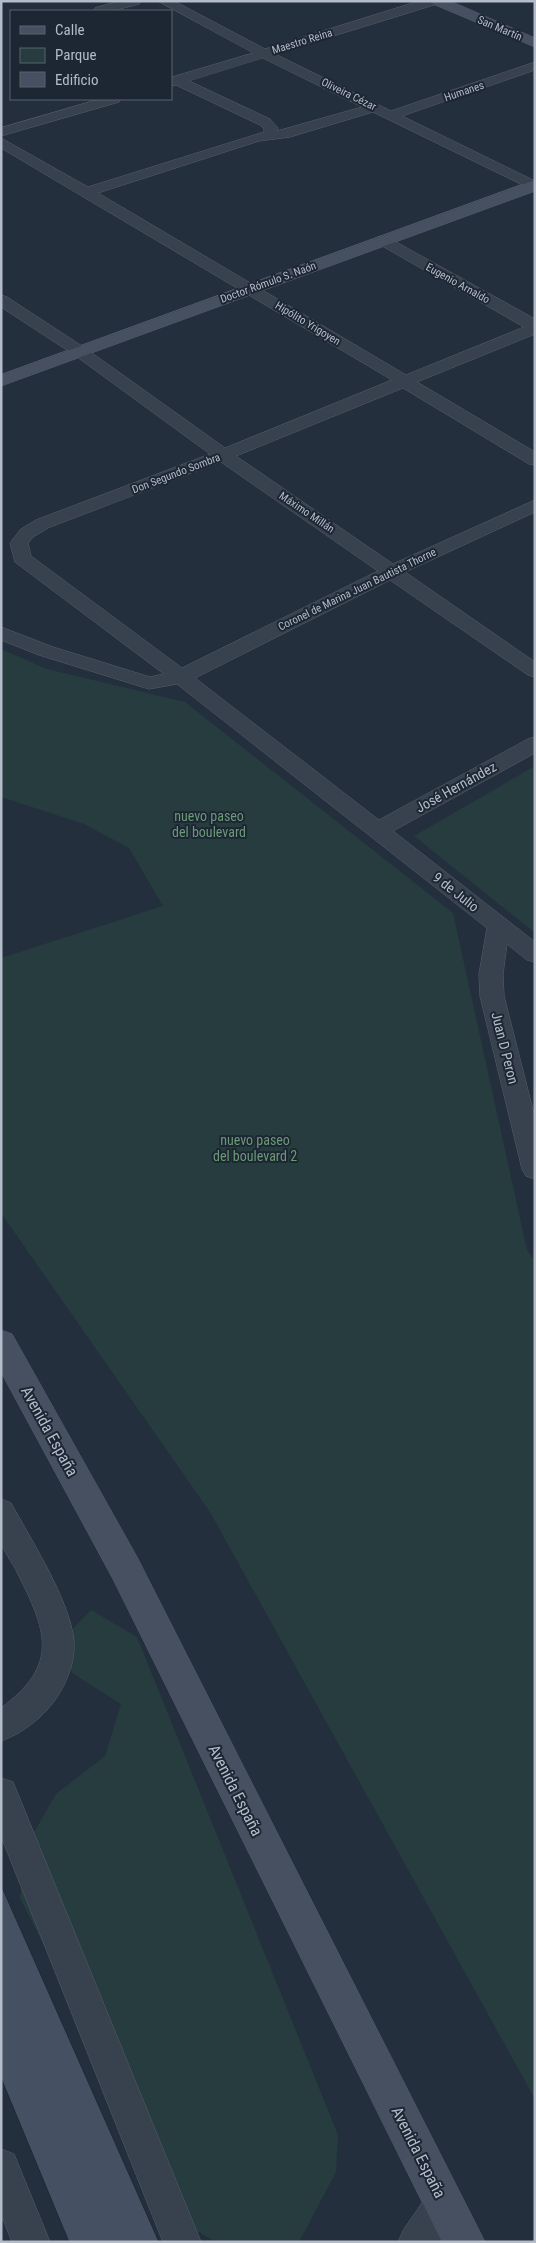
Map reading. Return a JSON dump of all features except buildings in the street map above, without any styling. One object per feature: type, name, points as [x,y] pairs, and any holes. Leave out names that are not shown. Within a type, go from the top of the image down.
[{"type":"main road","name":"San Martín","points":[[438,1],[535,43]]},
{"type":"main road","name":"Doctor Rómulo S. Naón","points":[[1,381],[250,288],[534,186]]},
{"type":"main road","name":"Avenida España","points":[[1,1343],[125,1568],[464,2242]]},
{"type":"street","points":[[103,10],[135,1]]},
{"type":"street","name":"Oliveira Cézar","points":[[164,1],[263,53],[393,115],[534,186]]},
{"type":"street","name":"Maestro Reina","points":[[174,81],[433,1]]},
{"type":"street","name":"Humanes","points":[[393,115],[535,66]]},
{"type":"street","points":[[174,81],[265,122],[271,128],[270,135]]},
{"type":"street","points":[[1,132],[111,100]]},
{"type":"street","points":[[86,192],[257,137],[285,134],[376,107]]},
{"type":"street","name":"Hipólito Yrigoyen","points":[[1,142],[250,288],[535,460]]},
{"type":"street","name":"Eugenio Arnaldo","points":[[382,240],[535,327]]},
{"type":"street","name":"Máximo Millán","points":[[1,300],[79,351],[223,455],[535,671]]},
{"type":"street","name":"Don Segundo Sombra","points":[[181,677],[22,558],[19,543],[27,533],[42,524],[223,455],[535,327]]},
{"type":"street","name":"Coronel de Marina Juan Bautista Thorne","points":[[1,633],[46,651],[149,683],[181,677],[392,571],[535,505]]},
{"type":"street","name":"9 de Julio","points":[[181,677],[535,954]]},
{"type":"street","name":"José Hernández","points":[[378,830],[535,744]]},
{"type":"street","name":"Juan D Peron","points":[[499,926],[490,974],[492,996],[535,1169]]},
{"type":"street","points":[[1,1512],[54,1617],[59,1649],[52,1676],[40,1696],[22,1714],[1,1726]]},
{"type":"street","points":[[1,1794],[182,2242]]},
{"type":"street","points":[[1,2167],[31,2242]]},
{"type":"street","points":[[418,2242],[444,2203]]},
{"type":"green space","name":"nuevo paseo del boulevard 2","points":[[1,649],[47,669],[185,702],[453,913],[527,1250],[535,1262],[535,2099],[210,1512],[1,1213],[1,958],[163,906],[129,848],[84,824],[1,797]]},
{"type":"green space","points":[[535,766],[535,933],[414,836]]},
{"type":"green space","points":[[91,1610],[137,1637],[338,2135],[336,2172],[299,2242],[216,2242],[171,2216],[81,2018],[20,1898],[26,1846],[56,1794],[105,1756],[121,1704],[72,1673],[63,1639]]},
{"type":"park label","name":"nuevo paseo del boulevard","points":[[209,824]]}]
